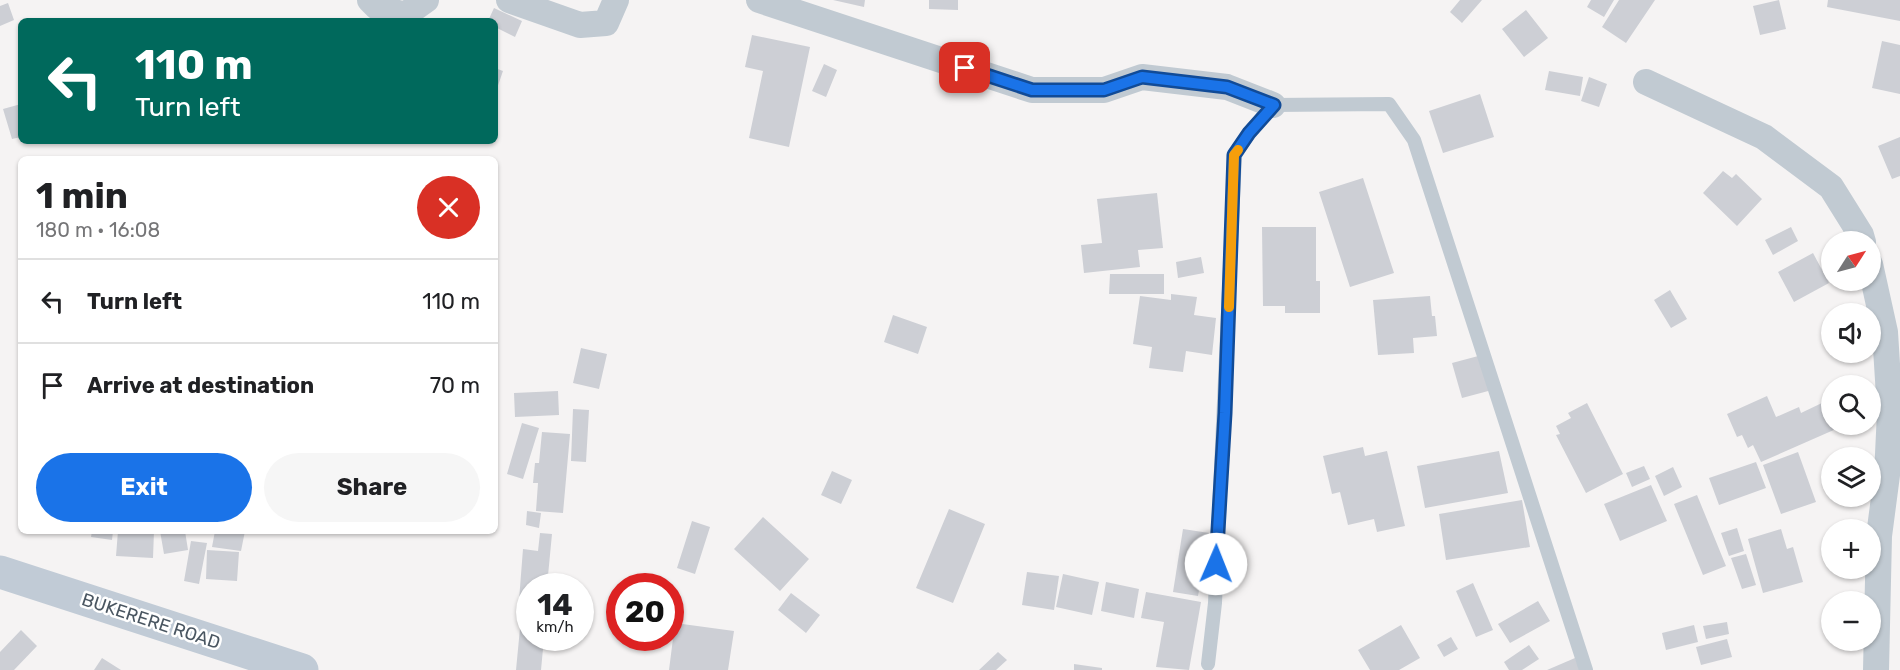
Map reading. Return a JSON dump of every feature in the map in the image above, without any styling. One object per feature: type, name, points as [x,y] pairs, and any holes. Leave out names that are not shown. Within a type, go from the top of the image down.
[{"type":"street","points":[[370,0],[377,7],[405,15],[426,0]]},
{"type":"street","points":[[509,0],[580,25],[606,23],[616,0]]},
{"type":"street","points":[[759,0],[1032,90],[1104,90],[1142,77],[1227,87],[1274,105]]},
{"type":"street","points":[[1646,82],[1764,137],[1831,187],[1858,231]]},
{"type":"street","points":[[1876,291],[1885,332],[1890,412],[1887,475],[1879,536],[1876,670]]},
{"type":"street","name":"BUKERERE ROAD","points":[[0,572],[302,670]]},
{"type":"lane","points":[[1208,664],[1215,603],[1217,525],[1225,413],[1234,155],[1249,133],[1274,105],[1389,104],[1414,140],[1586,670]]},
{"type":"building","points":[[833,0],[865,0],[864,7]]},
{"type":"building","points":[[929,0],[958,0],[958,10],[929,9]]},
{"type":"building","points":[[1460,0],[1482,0],[1462,23],[1450,12]]},
{"type":"building","points":[[1591,0],[1614,0],[1604,17],[1587,7]]},
{"type":"building","points":[[1619,0],[1655,0],[1626,43],[1602,27]]},
{"type":"building","points":[[1779,0],[1786,29],[1760,35],[1753,6]]},
{"type":"building","points":[[1828,0],[1900,0],[1900,21],[1827,7]]},
{"type":"building","points":[[8,3],[14,20],[0,26],[0,6]]},
{"type":"building","points":[[494,8],[522,21],[515,37],[498,28],[498,18],[489,18]]},
{"type":"building","points":[[1526,10],[1548,38],[1524,57],[1502,29]]},
{"type":"building","points":[[752,35],[810,47],[789,147],[749,138],[763,71],[745,67]]},
{"type":"building","points":[[1882,41],[1900,45],[1900,94],[1872,88]]},
{"type":"building","points":[[824,64],[837,70],[826,97],[812,91]]},
{"type":"building","points":[[498,69],[503,71],[498,85]]},
{"type":"building","points":[[1549,71],[1583,77],[1580,96],[1545,90]]},
{"type":"building","points":[[1589,77],[1607,84],[1599,107],[1581,101]]},
{"type":"building","points":[[1480,94],[1494,137],[1443,153],[1429,111]]},
{"type":"building","points":[[18,105],[18,138],[12,139],[3,109]]},
{"type":"building","points":[[1900,137],[1900,176],[1892,179],[1878,146]]},
{"type":"building","points":[[1723,171],[1732,178],[1736,174],[1762,199],[1737,226],[1703,193]]},
{"type":"building","points":[[1363,178],[1394,273],[1350,287],[1319,192]]},
{"type":"building","points":[[1157,193],[1163,248],[1138,250],[1140,267],[1084,273],[1081,245],[1102,243],[1097,199]]},
{"type":"building","points":[[1262,227],[1316,227],[1316,281],[1320,281],[1320,313],[1285,313],[1285,306],[1263,306]]},
{"type":"building","points":[[1791,227],[1798,241],[1773,255],[1765,240]]},
{"type":"building","points":[[1813,253],[1821,268],[1821,287],[1794,302],[1778,272]]},
{"type":"building","points":[[1201,257],[1204,273],[1178,278],[1176,262]]},
{"type":"building","points":[[1110,274],[1164,274],[1164,294],[1109,294]]},
{"type":"building","points":[[1670,290],[1687,319],[1671,328],[1654,300]]},
{"type":"building","points":[[1171,294],[1197,297],[1194,315],[1216,318],[1212,355],[1186,351],[1183,372],[1149,368],[1152,347],[1133,344],[1140,296],[1171,300]]},
{"type":"building","points":[[1430,296],[1437,336],[1413,338],[1414,353],[1378,355],[1373,300]]},
{"type":"building","points":[[893,315],[927,327],[918,354],[884,342]]},
{"type":"building","points":[[581,348],[607,354],[599,389],[573,383]]},
{"type":"building","points":[[1482,355],[1492,390],[1462,398],[1452,363]]},
{"type":"building","points":[[558,391],[559,415],[515,417],[514,393]]},
{"type":"building","points":[[1767,396],[1776,417],[1799,407],[1801,413],[1821,403],[1822,435],[1761,462],[1753,445],[1748,448],[1742,435],[1737,437],[1727,414]]},
{"type":"building","points":[[1587,403],[1623,474],[1586,493],[1556,435],[1560,434],[1556,426],[1571,418],[1568,413]]},
{"type":"building","points":[[573,409],[589,410],[586,462],[571,461]]},
{"type":"building","points":[[522,423],[539,428],[523,479],[507,474]]},
{"type":"building","points":[[542,432],[570,434],[563,513],[536,511],[538,483],[533,483],[535,463],[539,463]]},
{"type":"building","points":[[1363,447],[1365,456],[1387,451],[1405,526],[1377,532],[1374,519],[1348,525],[1340,492],[1332,494],[1323,456]]},
{"type":"building","points":[[1499,451],[1508,493],[1425,508],[1417,466]]},
{"type":"building","points":[[1798,452],[1816,502],[1781,514],[1763,465]]},
{"type":"building","points":[[1756,462],[1766,488],[1719,505],[1709,478]]},
{"type":"building","points":[[1644,466],[1650,479],[1632,487],[1626,473]]},
{"type":"building","points":[[1673,467],[1682,487],[1664,496],[1655,476]]},
{"type":"building","points":[[832,471],[852,480],[841,504],[821,495]]},
{"type":"building","points":[[1651,485],[1667,521],[1620,541],[1604,504]]},
{"type":"building","points":[[1697,495],[1726,566],[1703,575],[1674,504]]},
{"type":"building","points":[[1522,500],[1530,547],[1446,560],[1439,514]]},
{"type":"building","points":[[949,509],[985,524],[953,603],[916,588]]},
{"type":"building","points":[[527,511],[541,513],[539,528],[526,525]]},
{"type":"building","points":[[763,517],[809,559],[780,591],[734,549]]},
{"type":"building","points":[[692,521],[710,527],[695,574],[677,568]]},
{"type":"building","points":[[1737,528],[1744,551],[1729,556],[1721,533]]},
{"type":"building","points":[[1183,529],[1209,533],[1198,596],[1173,592]]},
{"type":"building","points":[[1781,529],[1787,549],[1793,547],[1803,582],[1763,593],[1748,539]]},
{"type":"building","points":[[540,533],[552,534],[548,573],[521,573],[523,549],[538,551]]},
{"type":"building","points":[[92,534],[113,534],[112,540],[91,537]]},
{"type":"building","points":[[118,534],[154,534],[153,558],[116,556]]},
{"type":"building","points":[[161,534],[185,534],[188,550],[164,554]]},
{"type":"building","points":[[214,534],[244,534],[241,551],[212,547]]},
{"type":"building","points":[[191,541],[207,543],[199,584],[184,581]]},
{"type":"building","points":[[207,550],[239,552],[237,581],[206,579]]},
{"type":"building","points":[[1746,554],[1756,585],[1742,589],[1731,558]]},
{"type":"building","points":[[1027,572],[1059,576],[1054,610],[1022,605]]},
{"type":"building","points":[[1063,574],[1099,582],[1092,615],[1056,607]]},
{"type":"building","points":[[1106,582],[1139,589],[1134,618],[1101,611]]},
{"type":"building","points":[[1473,583],[1493,630],[1476,637],[1456,591]]},
{"type":"building","points":[[1146,592],[1201,602],[1189,670],[1156,667],[1164,622],[1141,618]]},
{"type":"building","points":[[791,593],[820,615],[806,633],[778,610]]},
{"type":"building","points":[[1538,601],[1550,621],[1510,643],[1498,624]]},
{"type":"building","points":[[1727,622],[1729,634],[1706,639],[1703,626]]},
{"type":"building","points":[[684,624],[734,631],[728,670],[669,670],[671,651],[684,651]]},
{"type":"building","points":[[1401,625],[1420,658],[1399,670],[1370,670],[1358,650]]},
{"type":"building","points":[[1694,625],[1698,642],[1666,650],[1662,633]]},
{"type":"building","points":[[21,630],[37,646],[14,670],[0,670],[0,652]]},
{"type":"building","points":[[1451,637],[1458,649],[1444,657],[1437,645]]},
{"type":"building","points":[[1727,639],[1732,657],[1701,665],[1696,647]]},
{"type":"building","points":[[1529,645],[1539,659],[1522,670],[1509,670],[1504,662]]},
{"type":"building","points":[[518,651],[543,651],[541,670],[516,670]]},
{"type":"building","points":[[998,652],[1007,660],[996,670],[979,670]]},
{"type":"building","points":[[102,658],[121,670],[94,670]]},
{"type":"building","points":[[1575,658],[1580,670],[1547,670]]},
{"type":"building","points":[[1074,664],[1102,668],[1102,670],[1074,670]]},
{"type":"slow traffic","points":[[1229,307],[1234,155],[1238,150]]},
{"type":"route","points":[[965,68],[1032,90],[1104,90],[1142,77],[1227,87],[1274,105],[1249,133],[1234,155],[1225,413],[1216,564]]}]
